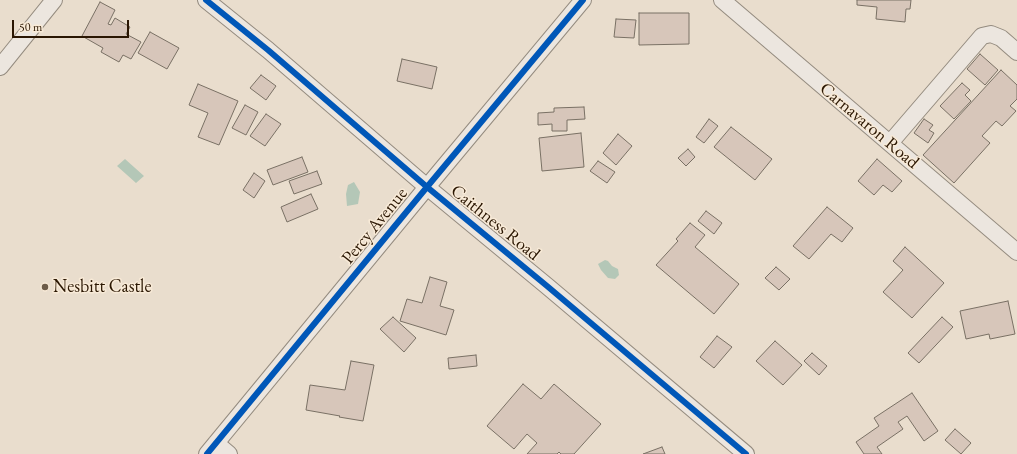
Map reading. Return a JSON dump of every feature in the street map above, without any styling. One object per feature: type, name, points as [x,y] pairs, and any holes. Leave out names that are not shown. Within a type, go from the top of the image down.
[{"type":"street","points":[[0,66],[54,0]]},
{"type":"street","name":"Caithness Road","points":[[206,0],[268,50],[427,186],[746,454]]},
{"type":"street","name":"Percy Avenue","points":[[211,448],[583,0]]},
{"type":"street","name":"Carnavaron Road","points":[[722,0],[1017,252]]},
{"type":"street","points":[[890,143],[982,36],[991,34],[1001,38],[1017,52]]},
{"type":"street","points":[[211,448],[229,454]]},
{"type":"shaded area","points":[[125,159],[144,176],[136,183],[117,166]]},
{"type":"shaded area","points":[[354,182],[360,192],[358,204],[347,206],[346,194],[348,185]]},
{"type":"shaded area","points":[[605,260],[618,269],[619,275],[615,279],[608,278],[601,270],[598,264]]},
{"type":"building","points":[[857,0],[911,0],[910,9],[906,9],[905,22],[876,19],[877,7],[857,5]]},
{"type":"building","points":[[100,2],[115,10],[108,24],[111,25],[115,18],[130,27],[126,34],[141,42],[131,59],[123,55],[119,62],[101,52],[103,48],[82,36]]},
{"type":"building","points":[[639,13],[689,13],[689,44],[639,45]]},
{"type":"building","points":[[616,19],[636,20],[634,38],[614,37]]},
{"type":"building","points":[[150,32],[179,48],[167,69],[138,53]]},
{"type":"building","points":[[980,54],[998,70],[985,85],[967,69]]},
{"type":"building","points":[[402,59],[437,67],[432,89],[397,81]]},
{"type":"building","points":[[1001,70],[1017,85],[1017,99],[1010,106],[1016,111],[1002,126],[996,121],[982,136],[990,143],[954,183],[923,155]]},
{"type":"building","points":[[261,75],[276,86],[266,100],[250,88]]},
{"type":"building","points":[[962,83],[970,90],[965,95],[971,101],[954,119],[940,106]]},
{"type":"building","points":[[198,84],[238,101],[219,145],[198,137],[208,113],[189,105]]},
{"type":"building","points":[[245,105],[258,112],[246,135],[232,128]]},
{"type":"building","points":[[584,107],[585,119],[567,120],[567,131],[552,131],[552,124],[538,125],[538,113],[554,112],[554,108]]},
{"type":"building","points":[[266,114],[281,124],[265,146],[250,136]]},
{"type":"building","points":[[709,119],[718,126],[704,143],[696,137]]},
{"type":"building","points":[[924,119],[933,125],[929,130],[934,133],[928,143],[914,133]]},
{"type":"building","points":[[731,127],[772,159],[755,180],[714,147]]},
{"type":"building","points":[[581,133],[584,167],[542,171],[539,138]]},
{"type":"building","points":[[618,134],[632,146],[616,165],[603,153]]},
{"type":"building","points":[[688,149],[695,157],[686,166],[678,158]]},
{"type":"building","points":[[302,157],[308,172],[273,185],[267,170]]},
{"type":"building","points":[[877,159],[902,181],[892,192],[883,185],[874,195],[858,181]]},
{"type":"building","points":[[598,161],[615,172],[607,183],[590,171]]},
{"type":"building","points":[[317,171],[322,184],[294,194],[289,181]]},
{"type":"building","points":[[254,173],[265,181],[254,198],[243,190]]},
{"type":"building","points":[[311,194],[318,209],[287,222],[281,207]]},
{"type":"building","points":[[827,207],[853,228],[842,242],[831,234],[809,259],[793,246]]},
{"type":"building","points":[[706,211],[722,223],[714,234],[698,221]]},
{"type":"building","points":[[690,223],[705,235],[695,247],[739,284],[714,314],[656,265],[678,241],[676,239]]},
{"type":"building","points":[[905,247],[944,283],[912,318],[883,292],[903,270],[893,261]]},
{"type":"building","points":[[776,267],[790,279],[779,290],[765,278]]},
{"type":"building","points":[[430,277],[447,282],[440,306],[454,310],[446,335],[400,321],[407,299],[422,303]]},
{"type":"building","points":[[1008,301],[1015,334],[990,339],[989,334],[966,339],[960,311]]},
{"type":"building","points":[[393,317],[416,338],[404,352],[380,329]]},
{"type":"building","points":[[942,317],[953,327],[919,363],[908,353]]},
{"type":"building","points":[[717,336],[732,347],[714,368],[700,357]]},
{"type":"building","points":[[775,341],[802,365],[783,385],[756,361]]},
{"type":"building","points":[[812,353],[827,366],[819,375],[804,361]]},
{"type":"building","points":[[476,355],[477,366],[449,369],[448,358]]},
{"type":"building","points":[[351,361],[374,365],[363,421],[306,410],[310,385],[345,390]]},
{"type":"building","points":[[523,384],[541,399],[554,384],[601,424],[574,454],[561,454],[559,452],[557,454],[527,454],[537,443],[527,434],[514,449],[487,426]]},
{"type":"building","points":[[912,393],[938,431],[924,441],[907,416],[898,422],[903,429],[877,447],[882,454],[864,454],[856,442],[879,426],[874,418]]},
{"type":"building","points":[[955,429],[971,443],[961,454],[945,440]]},
{"type":"building","points":[[662,447],[665,454],[643,454]]},
{"type":"cycle path","points":[[206,0],[268,50],[427,187],[746,454]]},
{"type":"cycle path","points":[[207,454],[583,0]]},
{"type":"place","name":"Nesbitt Castle","points":[[45,287]]}]
